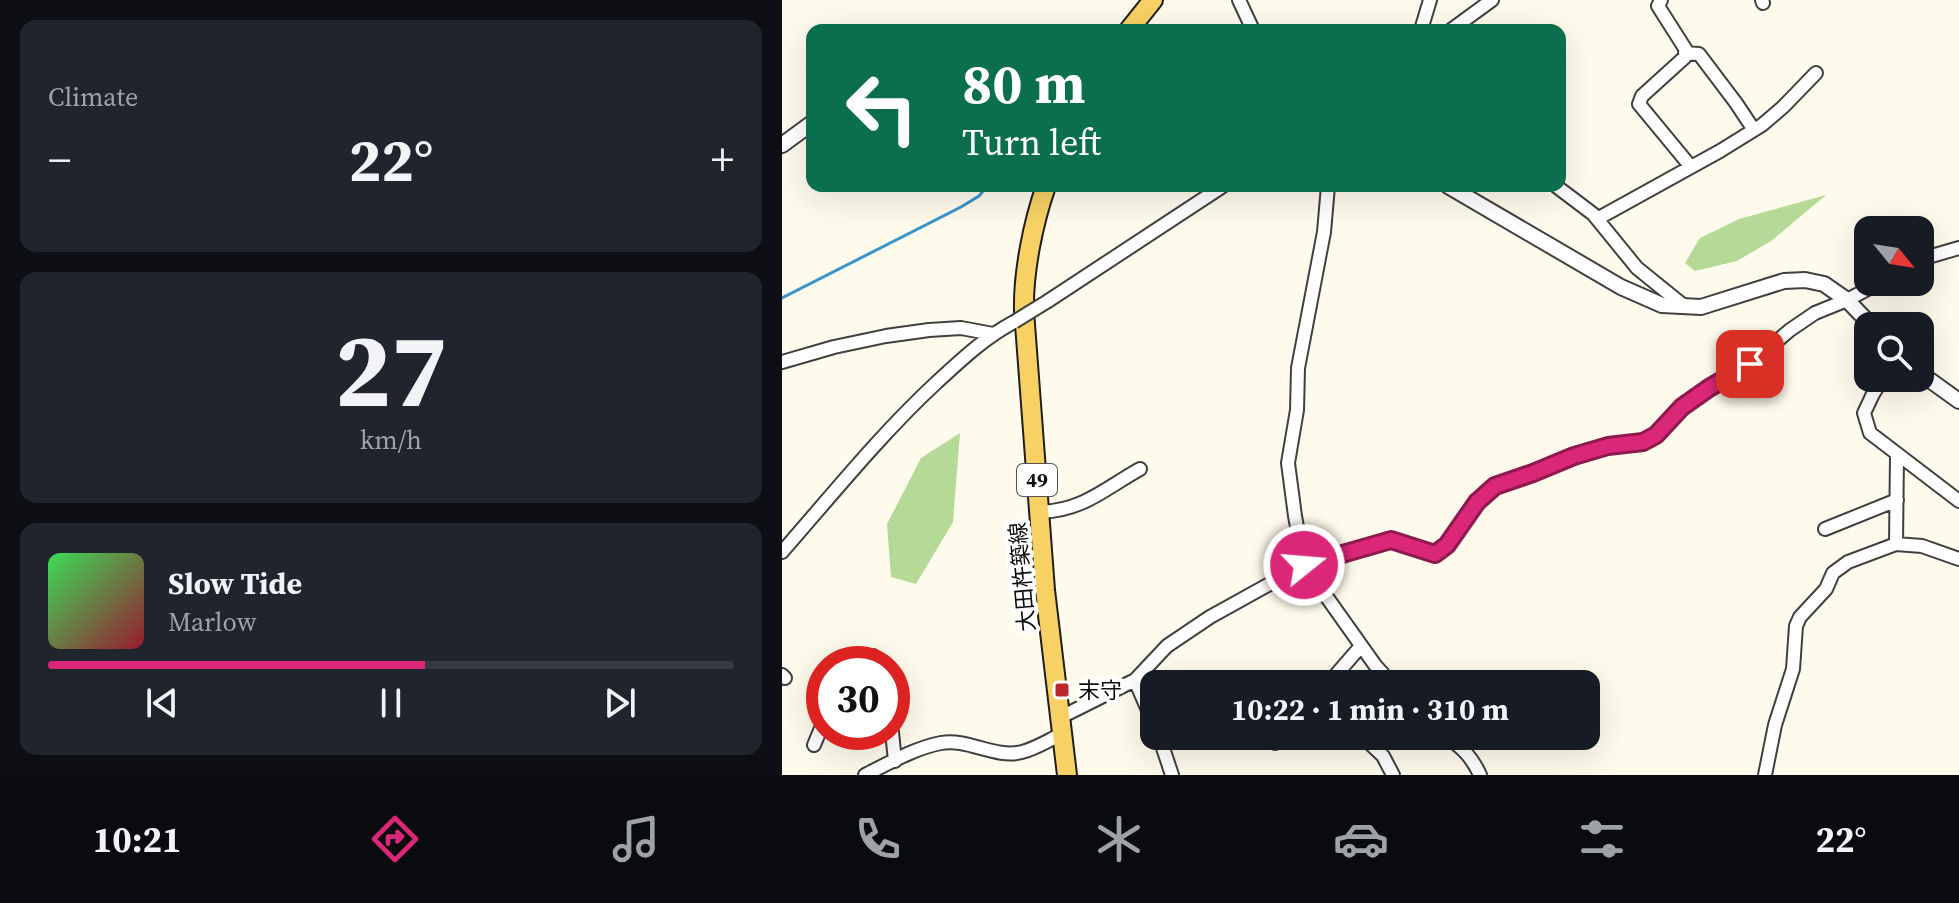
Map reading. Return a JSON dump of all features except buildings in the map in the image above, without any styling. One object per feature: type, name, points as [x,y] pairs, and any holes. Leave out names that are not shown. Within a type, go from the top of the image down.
[{"type":"main road","points":[[1134,24],[1153,0]]},
{"type":"main road","name":"大田杵築線","points":[[1044,192],[1033,234],[1024,295],[1045,590],[1067,775]]},
{"type":"street","points":[[1239,0],[1250,24]]},
{"type":"street","points":[[1423,24],[1430,0]]},
{"type":"street","points":[[1459,24],[1492,0]]},
{"type":"street","points":[[1661,0],[1658,6],[1686,50],[1685,57],[1642,96],[1639,104],[1691,167]]},
{"type":"street","points":[[1685,53],[1699,54],[1754,130]]},
{"type":"street","points":[[1597,219],[1754,130],[1783,107],[1816,73]]},
{"type":"street","points":[[782,145],[806,127]]},
{"type":"street","points":[[782,552],[874,446],[972,349],[1214,192]]},
{"type":"street","points":[[1327,192],[1324,232],[1298,368],[1297,410],[1288,463],[1304,565],[1381,670]]},
{"type":"street","points":[[1458,192],[1621,287],[1662,305],[1701,307],[1784,281],[1805,280],[1824,284],[1859,312]]},
{"type":"street","points":[[1563,192],[1597,219],[1637,268],[1684,306]]},
{"type":"street","points":[[1934,255],[1959,248]]},
{"type":"street","points":[[865,775],[928,746],[943,743],[959,742],[1005,753],[1022,752],[1061,726],[1065,715],[1135,680],[1167,646],[1210,617],[1304,565],[1391,540],[1435,554],[1447,545],[1477,502],[1495,486],[1574,456],[1608,446],[1643,442],[1656,435],[1682,407],[1750,364],[1790,330],[1815,313],[1855,296]]},
{"type":"street","points":[[782,362],[834,347],[929,330],[961,328],[993,334]]},
{"type":"street","points":[[1934,383],[1959,401]]},
{"type":"street","points":[[1874,392],[1864,413],[1870,433],[1959,501]]},
{"type":"street","points":[[1896,544],[1897,455]]},
{"type":"street","points":[[1041,512],[1078,506],[1140,469]]},
{"type":"street","points":[[1825,529],[1897,500]]},
{"type":"street","points":[[1765,775],[1775,725],[1793,669],[1796,626],[1800,617],[1826,589],[1833,573],[1848,562],[1896,544],[1922,546],[1959,559]]},
{"type":"street","points":[[1340,670],[1361,646]]},
{"type":"street","points":[[1135,680],[1140,692]]},
{"type":"street","points":[[894,750],[895,761]]},
{"type":"street","points":[[1164,750],[1172,775]]},
{"type":"street","points":[[1377,750],[1393,775]]},
{"type":"street","points":[[1464,750],[1473,758],[1480,775]]},
{"type":"green space","points":[[1826,195],[1771,241],[1737,261],[1695,271],[1685,263],[1700,238],[1739,219]]},
{"type":"green space","points":[[960,433],[953,522],[916,584],[891,577],[887,524],[921,458]]},
{"type":"waterway","points":[[782,298],[961,207],[982,192]]},
{"type":"place","name":"末守","points":[[1062,690]]},
{"type":"route","points":[[1304,565],[1391,540],[1435,554],[1447,545],[1477,502],[1495,486],[1574,456],[1608,446],[1643,442],[1656,435],[1682,407],[1750,364]]}]
